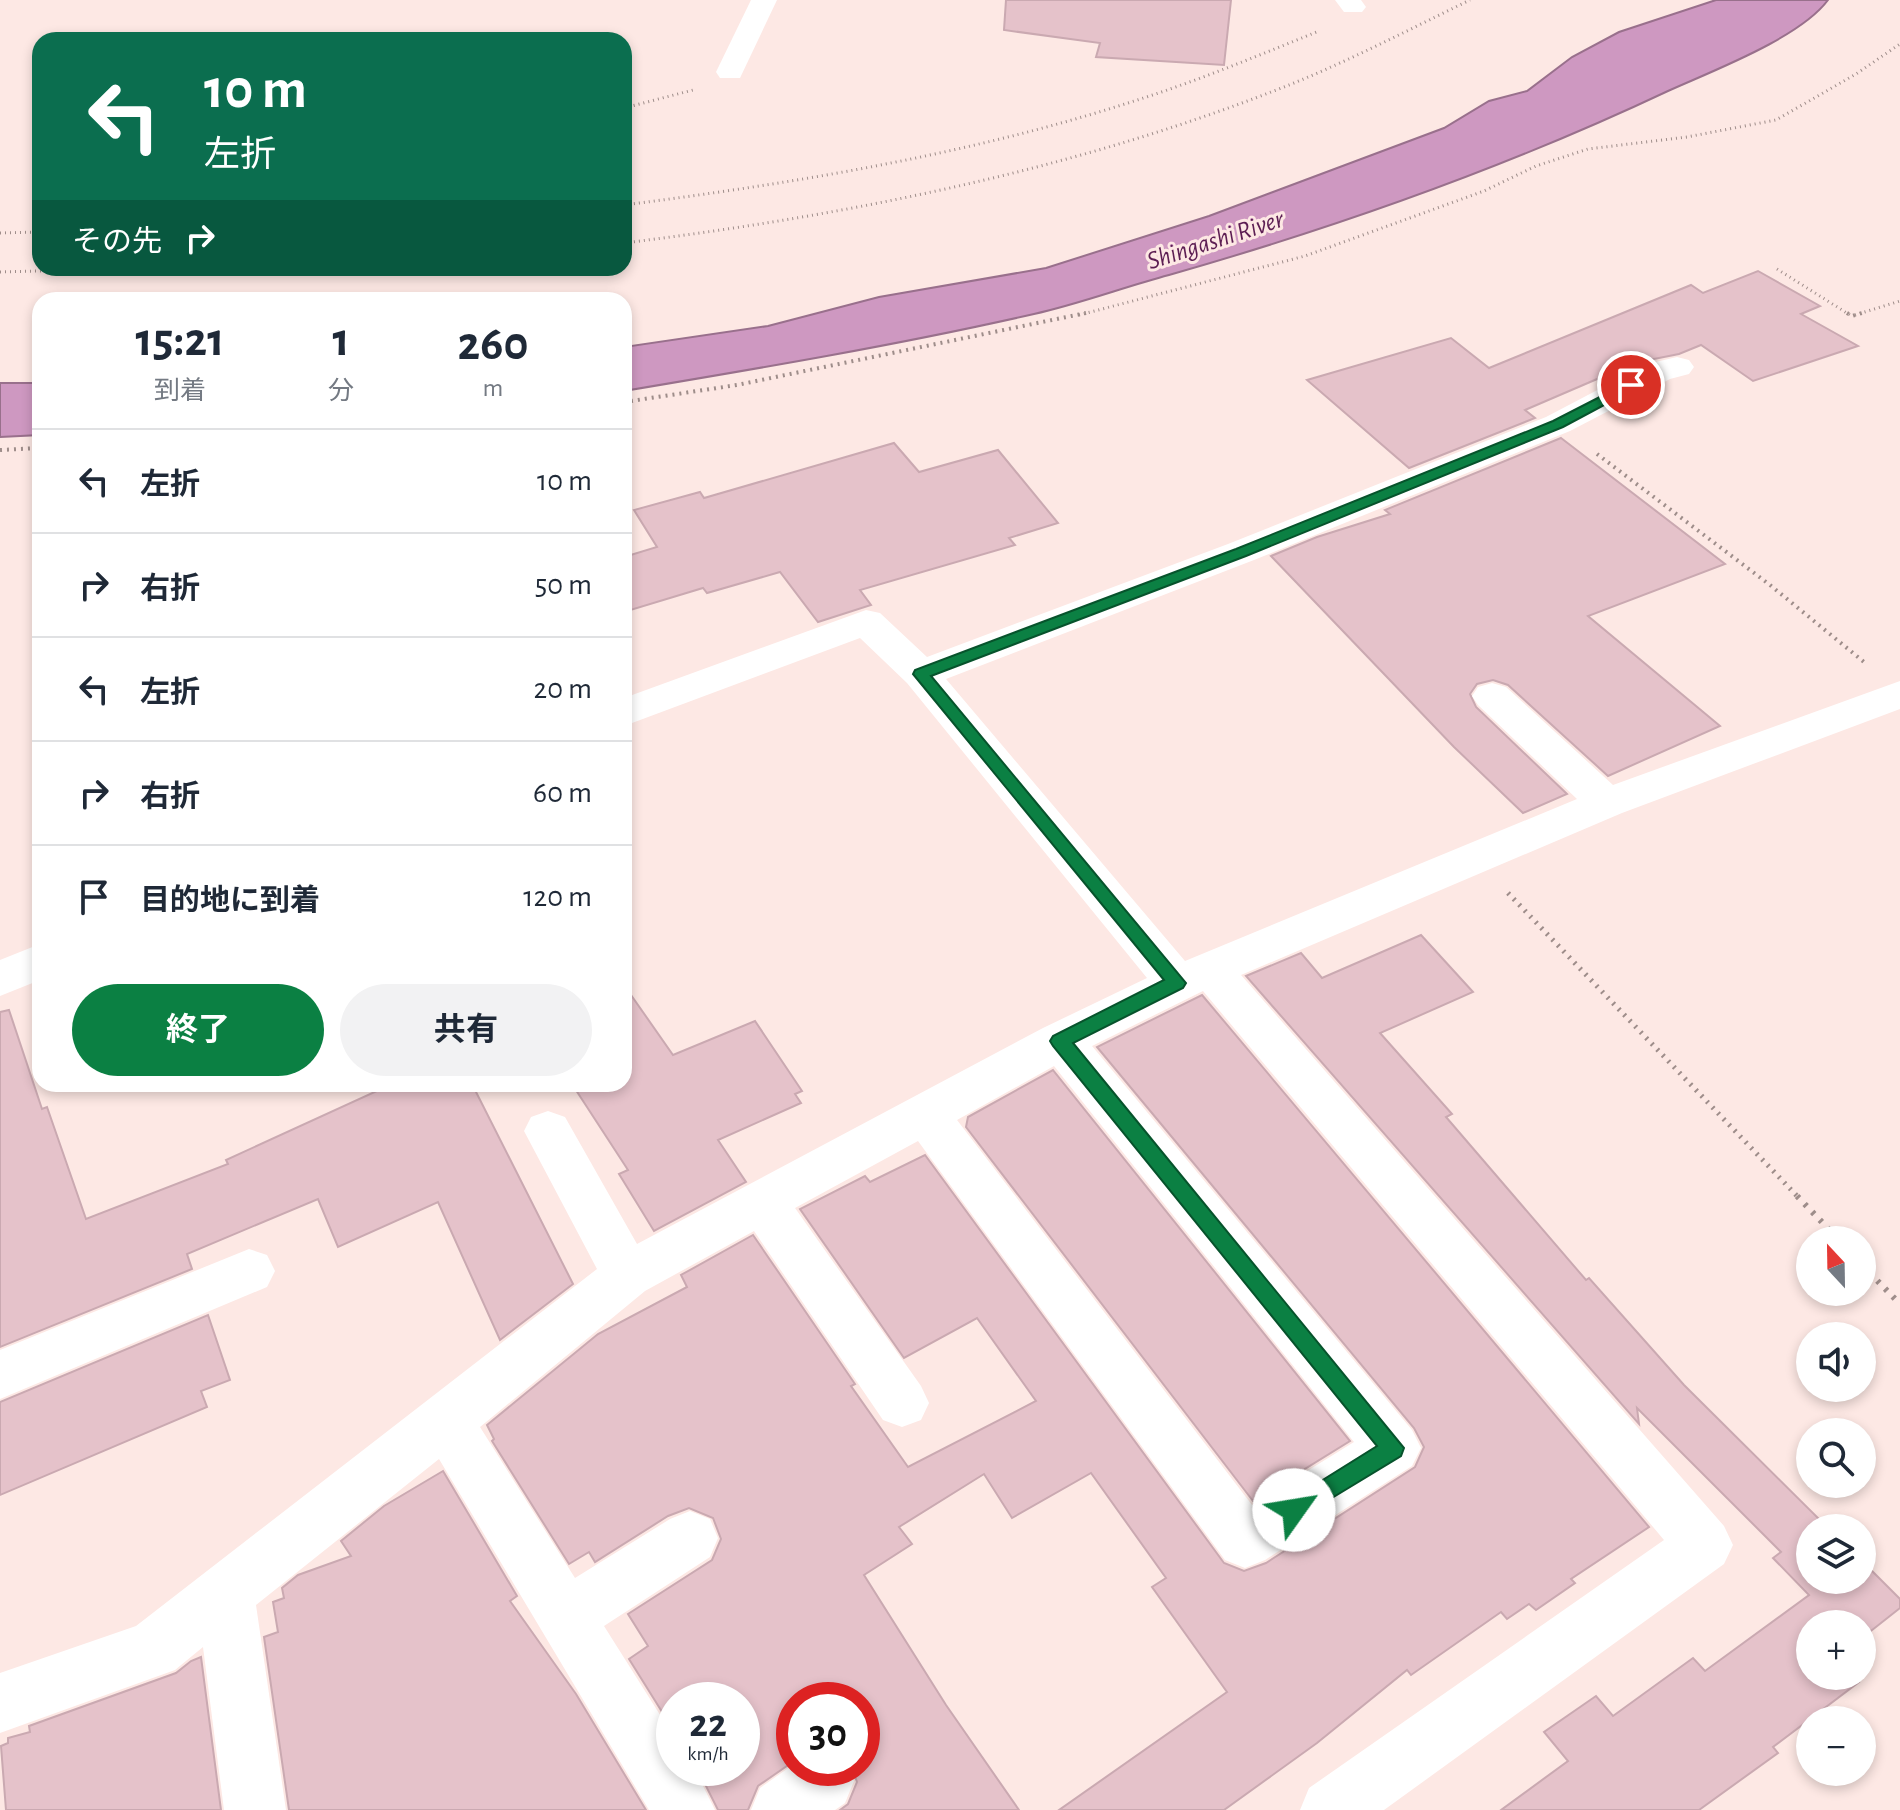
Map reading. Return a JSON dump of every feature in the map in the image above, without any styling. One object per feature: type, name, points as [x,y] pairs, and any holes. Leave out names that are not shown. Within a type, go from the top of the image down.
[{"type":"street","points":[[730,72],[764,0]]},
{"type":"street","points":[[921,674],[1241,552],[1558,424],[1659,371],[1677,367]]},
{"type":"street","points":[[632,709],[768,640],[866,622],[921,674],[1704,1545],[1331,1810]]},
{"type":"street","points":[[0,1703],[154,1649],[627,1275],[1060,1041],[1193,976],[1607,803],[1900,694]]},
{"type":"street","points":[[1492,696],[1607,803]]},
{"type":"street","points":[[0,979],[32,965]]},
{"type":"street","points":[[925,1114],[1245,1541],[1393,1448],[1060,1041]]},
{"type":"street","points":[[548,1131],[627,1275]]},
{"type":"street","points":[[761,1200],[902,1403]]},
{"type":"street","points":[[0,1375],[249,1271]]},
{"type":"street","points":[[446,1421],[684,1810]]},
{"type":"street","points":[[566,1617],[690,1538]]},
{"type":"street","points":[[225,1594],[255,1810]]},
{"type":"path","points":[[632,242],[791,220],[899,200],[1090,153],[1193,121],[1291,84],[1470,0]]},
{"type":"path","points":[[632,204],[719,193],[854,169],[1104,111],[1237,64],[1349,18],[1350,3]]},
{"type":"path","points":[[632,401],[737,385],[1067,318],[1305,256],[1484,191],[1536,166],[1588,149],[1687,137],[1776,120],[1856,74],[1900,44]]},
{"type":"path","points":[[632,106],[711,86],[730,72]]},
{"type":"path","points":[[0,233],[32,232]]},
{"type":"path","points":[[1777,269],[1852,316],[1900,301]]},
{"type":"path","points":[[0,272],[32,271]]},
{"type":"path","points":[[1558,424],[1770,585],[1865,662]]},
{"type":"path","points":[[0,450],[32,448]]},
{"type":"path","points":[[1474,858],[1826,1226]]},
{"type":"path","points":[[1876,1279],[1900,1304]]},
{"type":"water","name":"Shingashi River","points":[[1716,0],[1828,0],[1815,14],[1777,40],[1607,119],[1485,170],[1297,236],[1034,314],[881,346],[632,390],[632,346],[768,326],[879,297],[1046,268],[1209,216],[1444,128],[1489,101],[1527,91],[1572,57],[1619,32]]},
{"type":"water","points":[[0,383],[32,383],[32,435],[0,437]]},
{"type":"building","points":[[1006,0],[1231,0],[1224,65],[1096,57],[1100,43],[1004,30]]},
{"type":"building","points":[[1758,271],[1820,306],[1801,314],[1858,346],[1753,381],[1701,345],[1679,354],[1646,358],[1525,410],[1535,418],[1409,468],[1307,380],[1451,338],[1489,368],[1691,285],[1703,293]]},
{"type":"building","points":[[1561,438],[1725,564],[1588,616],[1720,726],[1608,776],[1508,685],[1493,680],[1477,684],[1470,694],[1476,707],[1567,794],[1523,813],[1454,747],[1271,556],[1317,537],[1390,514],[1385,510]]},
{"type":"building","points":[[894,443],[919,472],[998,450],[1058,523],[1009,538],[1015,545],[860,590],[871,605],[818,622],[780,572],[707,593],[703,588],[632,610],[632,555],[657,547],[634,510],[700,492],[704,498]]},
{"type":"building","points":[[1421,935],[1473,992],[1380,1033],[1452,1114],[1446,1117],[1586,1280],[1589,1278],[1684,1385],[1814,1514],[1796,1514],[1796,1582],[1773,1558],[1781,1552],[1637,1408],[1639,1424],[1246,976],[1301,953],[1322,978]]},
{"type":"building","points":[[1202,995],[1649,1527],[1571,1579],[1575,1583],[1536,1610],[1529,1604],[1507,1619],[1501,1612],[1411,1675],[1407,1670],[1317,1743],[1224,1810],[1059,1810],[1227,1692],[1152,1587],[1166,1578],[1091,1473],[1012,1518],[984,1474],[899,1527],[912,1544],[864,1575],[946,1705],[1019,1810],[840,1810],[848,1804],[855,1786],[880,1786],[880,1682],[776,1682],[776,1774],[760,1785],[760,1682],[656,1682],[656,1702],[629,1659],[648,1646],[628,1614],[712,1560],[721,1539],[713,1518],[689,1508],[668,1516],[595,1562],[589,1552],[569,1564],[492,1441],[494,1439],[487,1425],[598,1334],[687,1287],[681,1275],[753,1235],[908,1467],[1036,1401],[977,1318],[904,1358],[800,1209],[865,1176],[870,1182],[925,1155],[1224,1563],[1244,1571],[1266,1563],[1415,1467],[1424,1447],[1414,1428],[1097,1047]]},
{"type":"building","points":[[632,996],[673,1055],[755,1021],[802,1091],[795,1094],[801,1103],[718,1140],[746,1182],[654,1231],[619,1174],[628,1170],[577,1092],[632,1092]]},
{"type":"building","points":[[9,1010],[32,1079],[32,1092],[36,1092],[42,1109],[47,1107],[86,1219],[228,1164],[226,1160],[375,1092],[476,1092],[573,1284],[500,1340],[438,1202],[338,1247],[318,1199],[187,1254],[192,1269],[0,1347],[0,1012]]},
{"type":"building","points":[[1053,1070],[1350,1441],[1253,1501],[966,1127],[968,1117]]},
{"type":"building","points":[[208,1315],[230,1380],[201,1391],[207,1407],[0,1495],[0,1402]]},
{"type":"building","points":[[443,1471],[517,1596],[510,1601],[576,1694],[646,1810],[289,1810],[264,1637],[278,1632],[273,1602],[284,1598],[282,1588],[298,1575],[351,1556],[341,1541],[384,1506]]},
{"type":"building","points":[[1876,1575],[1900,1599],[1900,1608],[1876,1627],[1876,1610],[1796,1610],[1796,1690],[1848,1690],[1827,1706],[1796,1706],[1796,1730],[1773,1747],[1778,1753],[1699,1810],[1501,1810],[1568,1761],[1544,1732],[1596,1696],[1613,1716],[1693,1658],[1705,1671],[1809,1595],[1876,1594]]},
{"type":"building","points":[[201,1657],[221,1810],[6,1810],[1,1746],[8,1743],[8,1738],[30,1732],[29,1726],[176,1673]]},
{"type":"building","points":[[706,1786],[758,1786],[748,1810],[718,1810]]},
{"type":"route","points":[[1294,1510],[1393,1448],[1060,1041],[1177,983],[921,674],[1241,552],[1558,424],[1631,385]]}]
